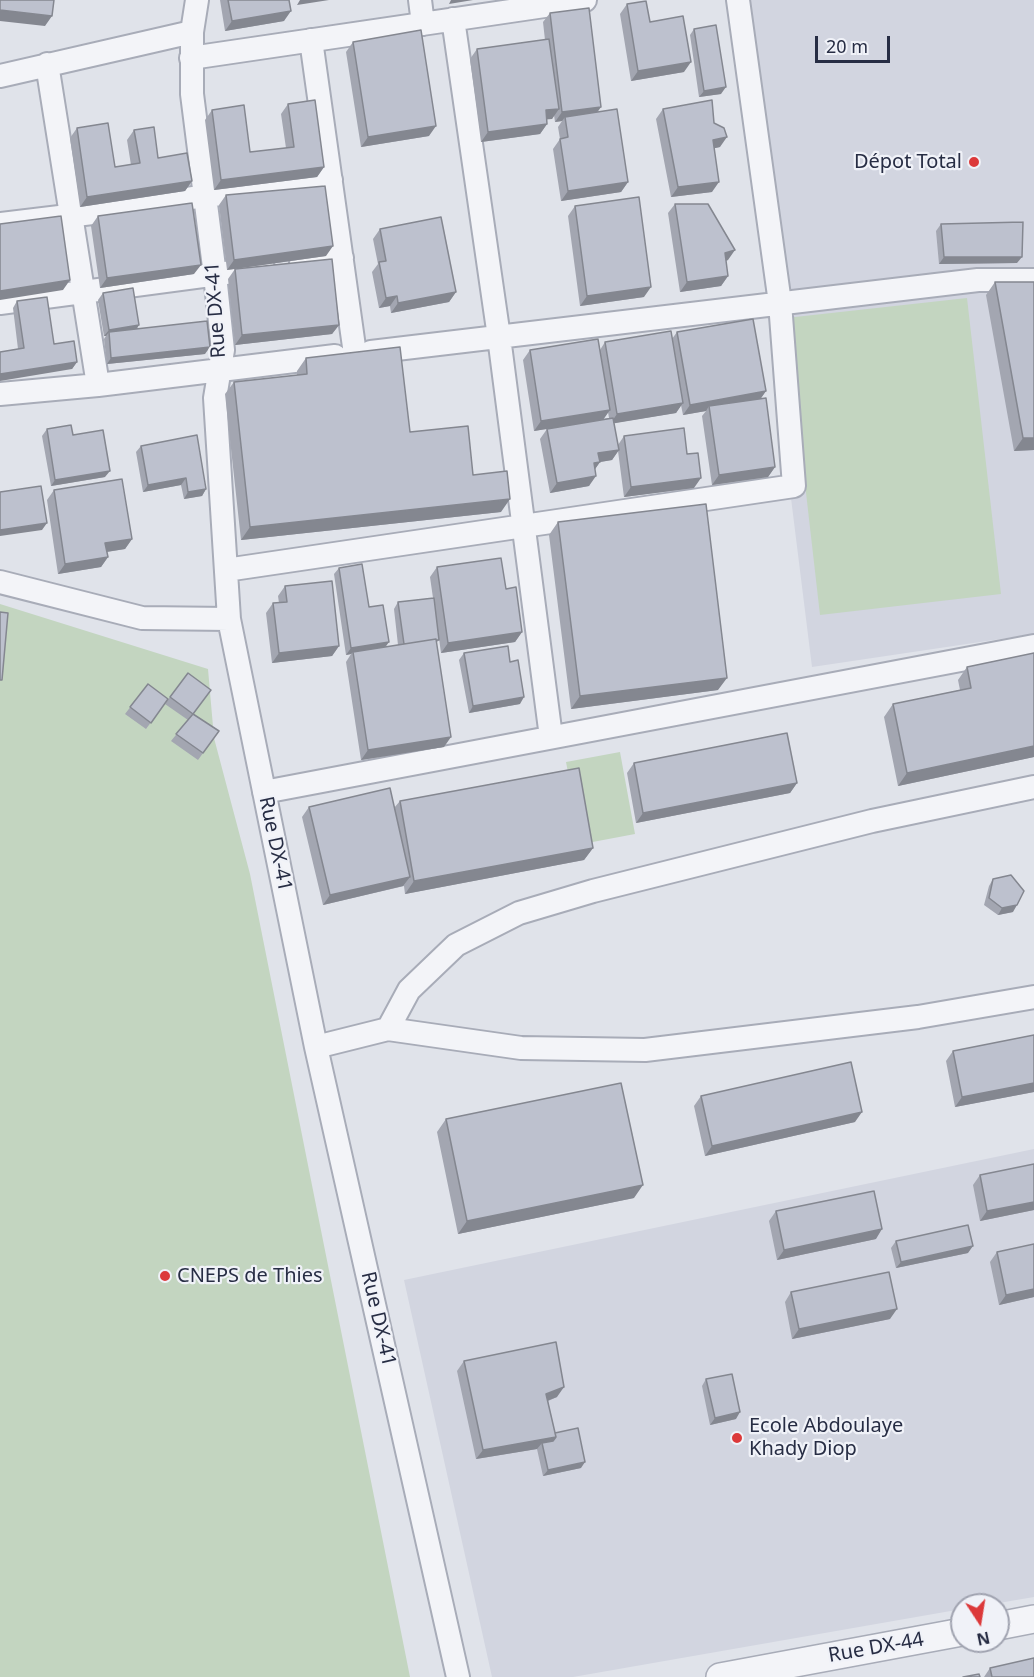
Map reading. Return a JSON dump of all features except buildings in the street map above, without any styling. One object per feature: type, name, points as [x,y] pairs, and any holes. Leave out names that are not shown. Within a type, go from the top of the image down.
[{"type":"street","name":"Rue DX-41","points":[[197,0],[192,32],[192,94],[223,350],[214,398],[229,619],[316,1047],[458,1677]]},
{"type":"street","points":[[420,0],[423,24]]},
{"type":"street","points":[[191,58],[585,0]]},
{"type":"street","points":[[226,570],[794,486],[780,303],[738,0]]},
{"type":"street","points":[[453,19],[500,337],[551,737]]},
{"type":"street","points":[[0,76],[192,32]]},
{"type":"street","points":[[312,40],[355,354]]},
{"type":"street","points":[[48,64],[98,385]]},
{"type":"street","points":[[0,224],[331,180]]},
{"type":"street","points":[[0,303],[342,258]]},
{"type":"street","points":[[0,394],[98,385],[978,280],[1034,280]]},
{"type":"street","points":[[0,582],[142,618],[229,619]]},
{"type":"street","points":[[264,792],[1034,646]]},
{"type":"street","points":[[388,1029],[409,990],[456,945],[519,913],[593,891],[872,821],[1034,788]]},
{"type":"street","points":[[316,1047],[388,1029],[521,1048],[645,1050],[918,1017],[1034,997]]},
{"type":"street","points":[[1010,1624],[1034,1619]]},
{"type":"street","name":"Rue DX-44","points":[[721,1677],[950,1634]]},
{"type":"shaded area","points":[[729,0],[1034,0],[1034,634],[812,667]]},
{"type":"shaded area","name":"Ecole Abdoulaye Khady Diop","points":[[1034,1149],[1034,1597],[1010,1601],[1010,1593],[950,1593],[950,1611],[573,1677],[492,1677],[404,1280]]},
{"type":"green space","points":[[967,298],[1001,594],[820,615],[786,318]]},
{"type":"green space","name":"CNEPS de Thies","points":[[0,604],[208,669],[214,738],[250,874],[410,1677],[0,1677]]},
{"type":"green space","points":[[620,752],[635,834],[582,844],[566,762]]},
{"type":"place","name":"Dépot Total","points":[[974,162]]},
{"type":"place","name":"CNEPS de Thies","points":[[165,1276]]},
{"type":"place","name":"Ecole Abdoulaye Khady Diop","points":[[737,1438]]}]
